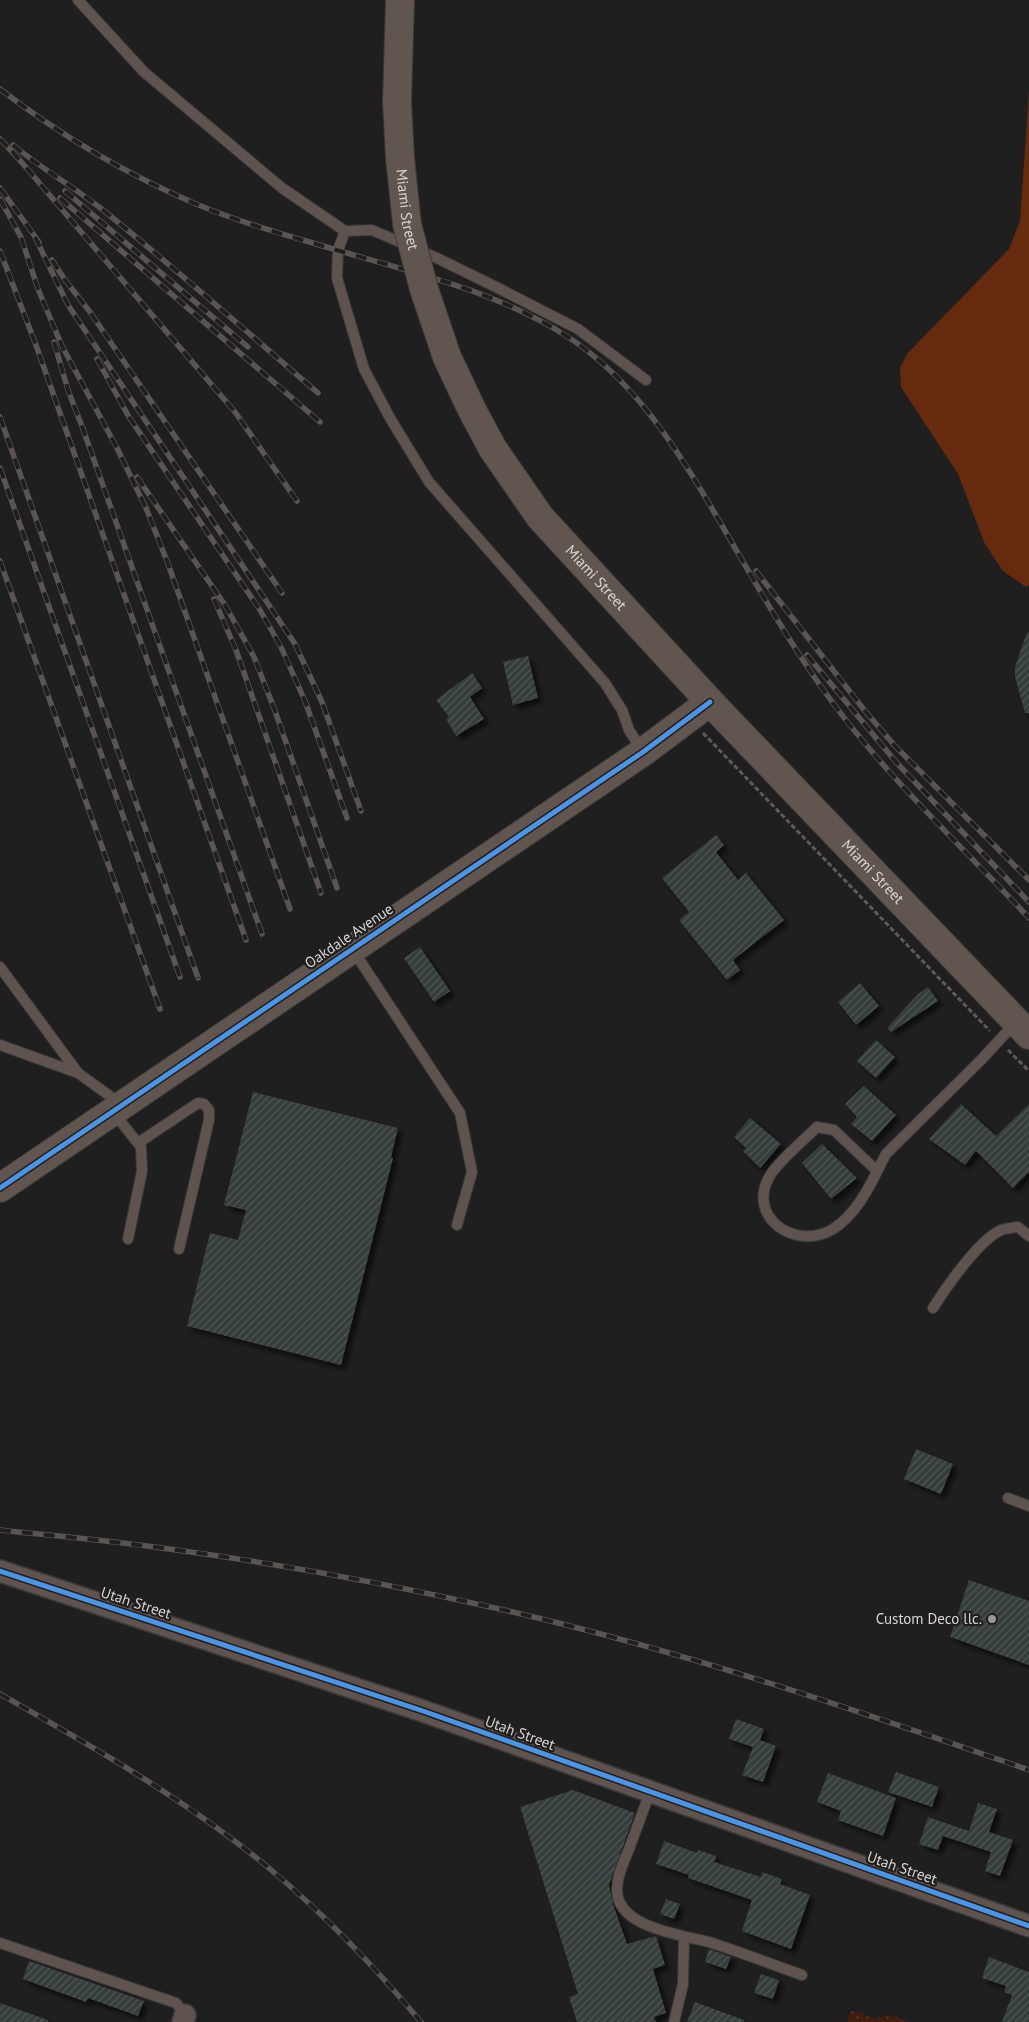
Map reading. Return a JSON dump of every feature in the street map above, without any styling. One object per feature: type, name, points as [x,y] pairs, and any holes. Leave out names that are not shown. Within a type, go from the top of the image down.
[{"type":"main road","name":"Miami Street","points":[[400,0],[397,102],[400,158],[407,224],[424,289],[448,356],[472,410],[493,449],[540,517],[582,564],[699,710],[1015,1032]]},
{"type":"main road","name":"Oakdale Avenue","points":[[0,1188],[643,752],[699,710]]},
{"type":"street","name":"Utah Street","points":[[0,1571],[422,1712],[1029,1926]]},
{"type":"lane","points":[[78,0],[144,72],[282,188],[345,231],[372,230],[437,258],[498,288],[578,329],[646,380]]},
{"type":"lane","points":[[345,231],[338,250],[337,278],[364,369],[390,418],[429,482],[605,683],[622,710],[629,730],[643,752]]},
{"type":"lane","points":[[352,949],[460,1113],[472,1172],[457,1225]]},
{"type":"lane","points":[[0,968],[78,1073],[117,1108],[141,1148],[142,1171],[128,1239]]},
{"type":"lane","points":[[877,1171],[834,1130],[817,1127],[771,1173],[762,1197],[768,1218],[790,1234],[813,1237],[834,1228],[852,1213],[877,1171],[886,1154],[1015,1032]]},
{"type":"lane","points":[[0,1045],[78,1073]]},
{"type":"lane","points":[[138,1143],[198,1103],[204,1104],[209,1110],[209,1120],[179,1249]]},
{"type":"lane","points":[[933,1308],[951,1279],[984,1243],[1000,1230],[1018,1227],[1029,1236]]},
{"type":"lane","points":[[1008,1498],[1029,1506]]},
{"type":"lane","points":[[650,1792],[620,1874],[616,1891],[628,1913],[639,1921],[669,1934],[708,1942],[802,1976]]},
{"type":"lane","points":[[674,2022],[683,1984],[684,1937]]},
{"type":"lane","points":[[0,1943],[176,2003],[184,2018]]},
{"type":"path","points":[[699,710],[1015,1032],[1029,1071]]},
{"type":"shaded area","points":[[1029,91],[1029,585],[1026,587],[1003,571],[985,544],[958,474],[901,387],[900,368],[907,354],[1009,249],[1020,221]]},
{"type":"shaded area","points":[[851,2010],[877,2019],[887,2014],[910,2022],[847,2022]]},
{"type":"building","points":[[1027,632],[1029,633],[1029,713],[1025,713],[1015,677],[1015,667]]},
{"type":"building","points":[[528,656],[538,698],[513,705],[503,662]]},
{"type":"building","points":[[472,673],[482,688],[470,697],[484,719],[456,736],[446,719],[449,717],[436,700]]},
{"type":"building","points":[[716,835],[724,845],[716,852],[738,880],[746,873],[784,920],[733,960],[740,970],[727,980],[679,920],[689,912],[662,878]]},
{"type":"building","points":[[420,947],[450,991],[434,1002],[404,958]]},
{"type":"building","points":[[860,983],[879,1006],[856,1025],[838,1002]]},
{"type":"building","points":[[928,987],[938,1001],[891,1032],[887,1028],[918,994]]},
{"type":"building","points":[[876,1040],[895,1057],[876,1078],[857,1061]]},
{"type":"building","points":[[864,1086],[896,1115],[872,1141],[851,1124],[857,1117],[845,1104]]},
{"type":"building","points":[[253,1092],[398,1128],[391,1157],[393,1158],[341,1365],[187,1326],[210,1233],[238,1240],[246,1210],[224,1205]]},
{"type":"building","points":[[961,1104],[996,1136],[1029,1104],[1029,1172],[1013,1188],[976,1151],[965,1165],[929,1139]]},
{"type":"building","points":[[750,1118],[781,1144],[760,1168],[743,1151],[746,1148],[734,1137]]},
{"type":"building","points":[[822,1144],[857,1178],[831,1199],[802,1163]]},
{"type":"building","points":[[916,1449],[953,1464],[941,1494],[904,1479]]},
{"type":"building","name":"Custom Deco llc.","points":[[969,1580],[1029,1601],[1029,1665],[950,1637]]},
{"type":"building","points":[[736,1719],[764,1729],[760,1740],[776,1746],[763,1782],[742,1775],[753,1747],[729,1739]]},
{"type":"building","points":[[896,1772],[939,1787],[932,1807],[888,1792]]},
{"type":"building","points":[[828,1773],[896,1798],[883,1836],[838,1820],[841,1811],[817,1802]]},
{"type":"building","points":[[573,1790],[635,1813],[609,1885],[613,1904],[627,1944],[656,1936],[665,1965],[653,1969],[666,2013],[654,2017],[656,2022],[577,2022],[569,1997],[578,1994],[520,1807]]},
{"type":"building","points":[[978,1803],[997,1809],[989,1832],[1013,1840],[1000,1876],[985,1871],[991,1852],[943,1836],[938,1850],[919,1844],[928,1817],[969,1831]]},
{"type":"building","points":[[664,1841],[697,1853],[698,1850],[716,1856],[714,1862],[761,1877],[762,1872],[782,1879],[780,1884],[810,1895],[791,1949],[742,1931],[752,1900],[688,1878],[689,1875],[656,1864]]},
{"type":"building","points":[[666,1899],[680,1904],[674,1919],[660,1914]]},
{"type":"building","points":[[709,1949],[731,1957],[726,1969],[705,1962]]},
{"type":"building","points":[[989,1957],[1029,1972],[1029,2022],[1002,2022],[1012,1995],[1004,1992],[1006,1986],[982,1978]]},
{"type":"building","points":[[29,1961],[144,2001],[138,2016],[88,1998],[86,2002],[23,1979]]},
{"type":"building","points":[[761,1974],[779,1980],[773,1999],[754,1993]]},
{"type":"building","points":[[695,2002],[744,2020],[744,2022],[687,2022]]},
{"type":"building","points":[[0,2003],[48,2020],[48,2022],[0,2022]]},
{"type":"railway","points":[[0,89],[70,138],[119,167],[196,204],[269,230],[410,271],[474,292],[536,318],[589,352],[631,392],[650,414],[684,462],[793,645],[845,719],[895,778],[1029,918]]},
{"type":"railway","points":[[0,139],[17,157]]},
{"type":"railway","points":[[13,145],[103,210],[318,393]]},
{"type":"railway","points":[[12,151],[235,412],[297,501]]},
{"type":"railway","points":[[0,188],[39,242]]},
{"type":"railway","points":[[65,191],[248,347]]},
{"type":"railway","points":[[60,198],[320,422]]},
{"type":"railway","points":[[0,199],[21,237],[38,289],[62,346],[117,448],[146,508],[167,561],[290,909]]},
{"type":"railway","points":[[35,237],[68,305],[295,644],[322,702],[361,811]]},
{"type":"railway","points":[[0,251],[36,345],[246,940]]},
{"type":"railway","points":[[52,260],[90,312],[282,593]]},
{"type":"railway","points":[[54,342],[68,390],[262,934]]},
{"type":"railway","points":[[97,359],[129,417],[260,610],[281,647],[305,701],[347,818]]},
{"type":"railway","points":[[0,417],[198,978]]},
{"type":"railway","points":[[0,468],[180,977]]},
{"type":"railway","points":[[137,477],[225,605],[254,657],[275,711],[337,888]]},
{"type":"railway","points":[[0,561],[160,1009]]},
{"type":"railway","points":[[756,571],[865,711],[895,746],[1029,880]]},
{"type":"railway","points":[[214,599],[236,650],[321,893]]},
{"type":"railway","points":[[807,655],[896,762],[1029,902]]},
{"type":"railway","points":[[0,1530],[127,1544],[253,1561],[421,1592],[504,1610],[637,1644],[769,1683],[1029,1770]]},
{"type":"railway","points":[[0,1694],[173,1797],[238,1844],[270,1869],[330,1923],[386,1981],[421,2022]]},
{"type":"cycle path","points":[[0,1188],[643,752],[710,702]]},
{"type":"cycle path","points":[[0,1571],[423,1711],[1029,1926]]},
{"type":"place","name":"Custom Deco llc.","points":[[992,1619]]}]
